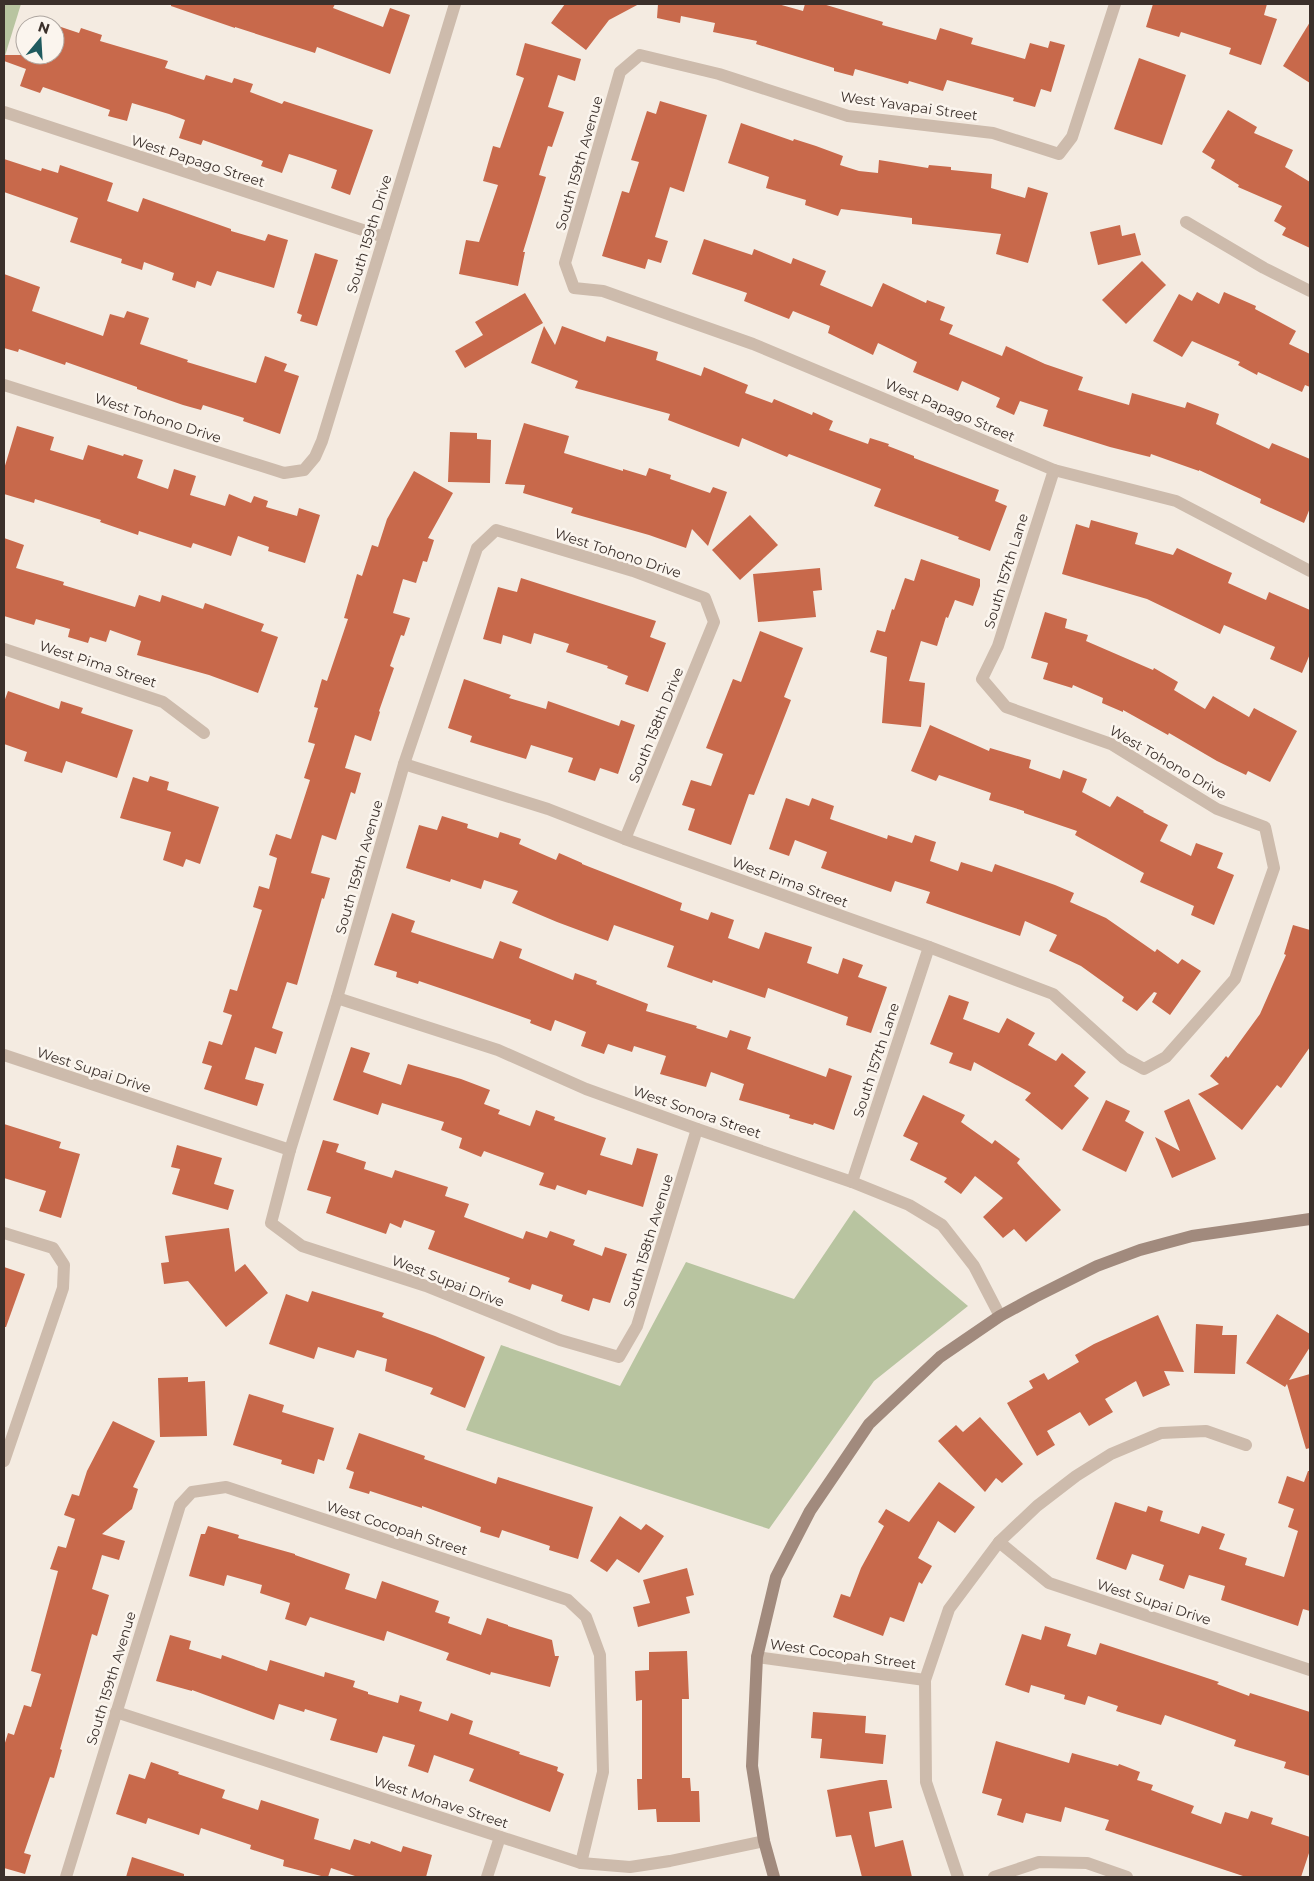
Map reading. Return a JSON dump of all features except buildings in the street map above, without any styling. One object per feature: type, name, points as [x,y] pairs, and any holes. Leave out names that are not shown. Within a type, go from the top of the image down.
[{"type":"street","name":"South 159th Drive","points":[[304,470],[315,457],[322,441],[455,4]]},
{"type":"street","name":"West Yavapai Street","points":[[640,55],[719,74],[848,116],[993,134],[1059,154],[1072,137],[1115,4]]},
{"type":"street","name":"South 159th Avenue","points":[[574,288],[566,263],[620,72],[640,55]]},
{"type":"street","name":"West Papago Street","points":[[4,112],[384,237]]},
{"type":"street","points":[[1186,222],[1264,268],[1310,291]]},
{"type":"street","name":"West Papago Street","points":[[574,288],[603,291],[753,344],[1054,470],[1176,501],[1310,570]]},
{"type":"street","name":"West Tohono Drive","points":[[4,385],[248,462],[284,472],[304,470]]},
{"type":"street","name":"South 157th Lane","points":[[982,679],[998,646],[1054,470]]},
{"type":"street","name":"South 159th Avenue","points":[[271,1223],[290,1150],[337,998],[404,764],[477,548],[496,530]]},
{"type":"street","name":"West Tohono Drive","points":[[496,530],[633,571],[705,598],[714,622]]},
{"type":"street","name":"South 158th Drive","points":[[625,839],[714,622]]},
{"type":"street","name":"West Pima Street","points":[[4,649],[163,702],[204,733]]},
{"type":"street","name":"West Tohono Drive","points":[[982,679],[1006,707],[1111,744],[1217,809],[1265,828],[1274,868],[1235,979],[1166,1057],[1144,1069]]},
{"type":"street","name":"West Pima Street","points":[[404,764],[548,809],[625,839],[930,947],[1053,994],[1124,1058],[1144,1069]]},
{"type":"street","name":"South 157th Lane","points":[[852,1182],[930,947]]},
{"type":"street","name":"West Sonora Street","points":[[337,998],[498,1050],[586,1089],[910,1204],[942,1225],[974,1266],[1000,1316]]},
{"type":"street","name":"West Supai Drive","points":[[4,1055],[290,1150]]},
{"type":"street","name":"South 158th Avenue","points":[[619,1357],[637,1326],[697,1129]]},
{"type":"street","points":[[774,1877],[764,1841],[752,1766],[757,1657],[776,1577],[810,1511],[869,1424],[940,1357],[1000,1316],[1097,1266],[1140,1250],[1192,1236],[1310,1220]]},
{"type":"street","name":"West Supai Drive","points":[[271,1223],[302,1246],[426,1286],[560,1340],[619,1357]]},
{"type":"street","points":[[4,1233],[53,1248],[64,1265],[63,1288],[4,1461]]},
{"type":"street","points":[[958,1877],[926,1782],[925,1680],[949,1609],[999,1542],[1038,1506],[1076,1476],[1111,1454],[1161,1433],[1206,1431],[1246,1445]]},
{"type":"street","name":"West Cocopah Street","points":[[192,1492],[226,1487],[568,1600],[586,1617],[600,1655],[603,1772],[581,1863]]},
{"type":"street","name":"South 159th Avenue","points":[[66,1877],[180,1505],[192,1492]]},
{"type":"street","name":"West Supai Drive","points":[[999,1542],[1049,1583],[1310,1670]]},
{"type":"street","name":"West Cocopah Street","points":[[757,1657],[925,1680]]},
{"type":"street","name":"West Mohave Street","points":[[116,1712],[581,1863],[630,1867],[670,1861],[764,1841]]},
{"type":"street","points":[[487,1877],[500,1837]]},
{"type":"street","points":[[994,1877],[1039,1862],[1087,1864],[1127,1877]]},
{"type":"green space","points":[[4,4],[21,4],[18,15],[15,15],[15,23],[4,59]]},
{"type":"green space","points":[[854,1210],[968,1306],[874,1381],[769,1529],[466,1430],[501,1345],[620,1386],[686,1262],[794,1299]]}]
